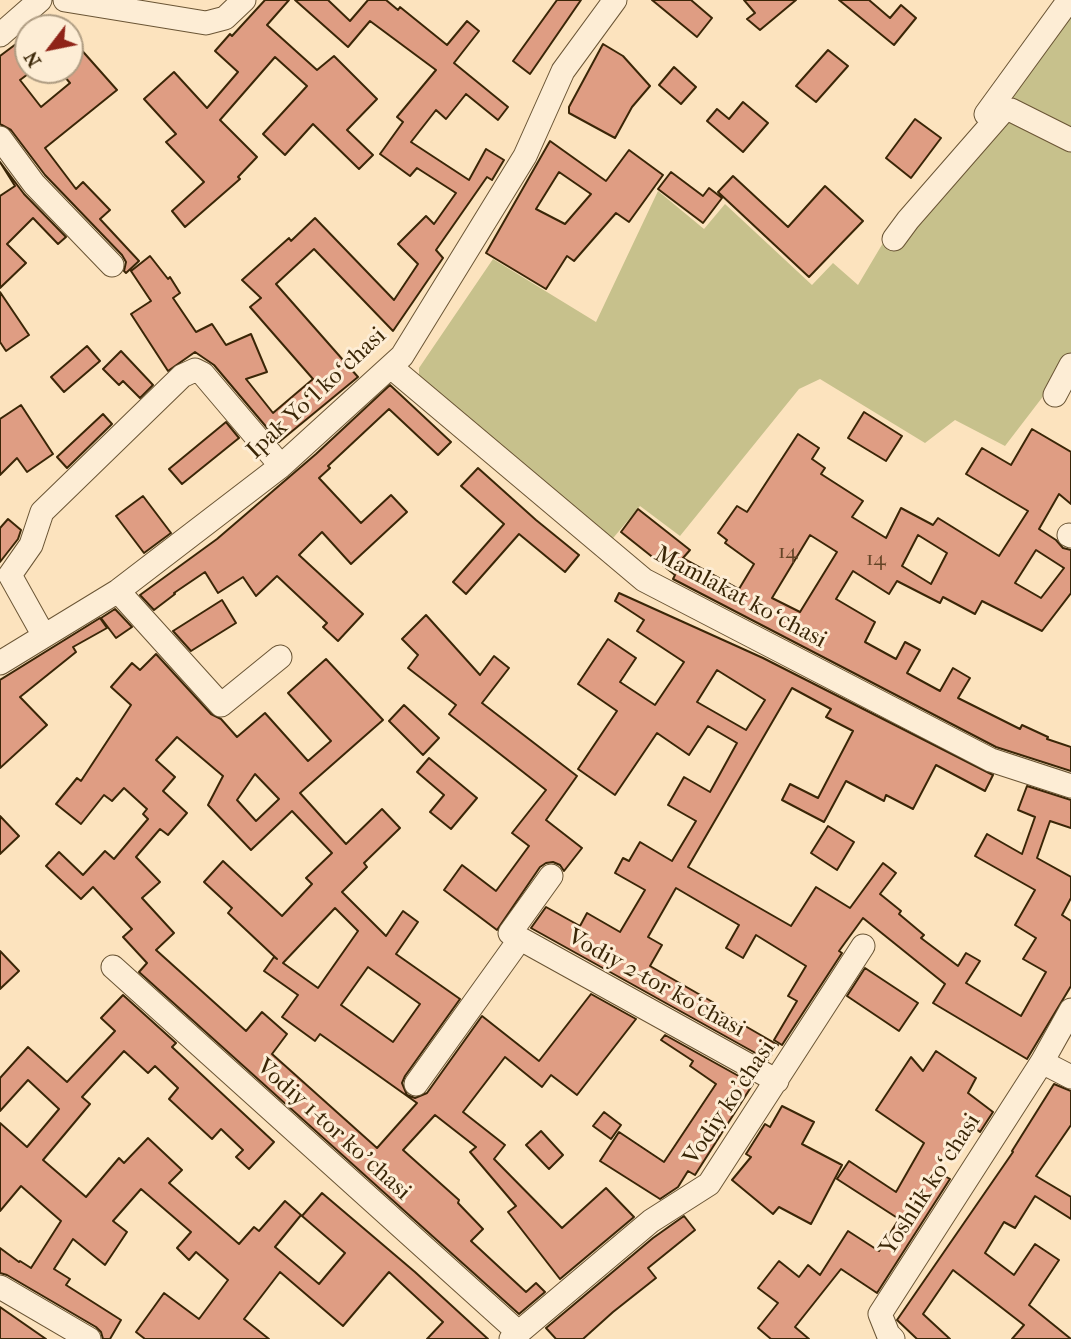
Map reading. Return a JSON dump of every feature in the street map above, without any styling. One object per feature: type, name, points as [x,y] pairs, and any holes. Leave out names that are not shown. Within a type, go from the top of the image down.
[{"type":"street","points":[[0,36],[40,0]]},
{"type":"street","points":[[65,0],[206,23],[225,18],[244,0]]},
{"type":"street","name":"Ipak Yoʻl koʻchasi","points":[[0,663],[118,591],[281,466],[402,356],[525,156],[563,71],[615,0]]},
{"type":"street","points":[[986,114],[1069,0]]},
{"type":"street","points":[[894,239],[1004,110],[1010,110],[1071,140]]},
{"type":"street","points":[[0,138],[34,184],[112,265]]},
{"type":"street","points":[[1055,395],[1071,365]]},
{"type":"street","name":"Mamlakat koʻchasi","points":[[391,367],[644,580],[991,760],[1071,786]]},
{"type":"street","points":[[44,636],[5,579],[31,545],[42,512],[182,376],[195,370],[203,374],[281,466]]},
{"type":"street","points":[[118,591],[221,705],[280,657]]},
{"type":"street","points":[[416,1084],[515,936],[551,876]]},
{"type":"street","name":"Vodiy 2-tor ko‘chasi","points":[[515,936],[777,1081]]},
{"type":"street","name":"Vodiy ko'chasi","points":[[515,1335],[651,1222],[709,1184],[863,946]]},
{"type":"street","name":"Vodiy 1-tor koʼchasi","points":[[113,967],[515,1335]]},
{"type":"street","points":[[1071,1010],[1042,1062],[1071,1077]]},
{"type":"street","name":"Yoshlik koʻchasi","points":[[893,1339],[888,1334],[880,1314],[1042,1062]]},
{"type":"street","points":[[0,1287],[89,1339]]},
{"type":"shaded area","points":[[1071,7],[1071,352],[1061,373],[1005,446],[955,420],[925,443],[820,379],[799,389],[680,536],[640,506],[609,543],[419,386],[419,368],[493,259],[596,322],[658,191],[704,229],[725,204],[812,285],[833,263],[858,285],[899,216],[1006,99]]},
{"type":"building","points":[[265,0],[289,0],[267,25],[317,70],[334,56],[377,99],[347,130],[373,155],[359,169],[313,124],[285,155],[263,134],[307,86],[275,57],[220,120],[257,157],[238,177],[240,179],[185,227],[172,211],[204,182],[166,142],[176,134],[144,99],[174,72],[207,108],[238,72],[215,51]]},
{"type":"building","points":[[295,0],[328,0],[350,21],[368,0],[386,0],[398,10],[400,7],[447,45],[467,21],[479,31],[454,63],[508,107],[498,120],[466,94],[446,119],[436,110],[411,142],[469,180],[486,149],[504,160],[492,180],[487,177],[436,250],[443,258],[393,331],[314,249],[276,284],[358,377],[279,442],[214,365],[195,352],[168,371],[131,314],[151,301],[131,271],[150,256],[168,279],[170,277],[180,293],[173,298],[196,332],[212,324],[226,345],[251,334],[267,372],[246,379],[273,413],[313,379],[250,307],[261,298],[242,280],[315,218],[394,300],[418,264],[398,244],[426,216],[434,224],[456,193],[417,168],[410,176],[380,154],[403,122],[397,117],[436,70],[370,21],[348,47]]},
{"type":"building","points":[[557,0],[581,0],[530,74],[513,61]]},
{"type":"building","points":[[652,0],[691,0],[712,18],[697,37]]},
{"type":"building","points":[[744,0],[796,0],[760,30],[747,19],[755,13]]},
{"type":"building","points":[[839,0],[869,0],[890,18],[901,5],[916,18],[894,45]]},
{"type":"building","points":[[603,44],[623,56],[650,86],[632,107],[615,138],[569,113],[569,107]]},
{"type":"building","points":[[14,46],[14,84],[23,84],[41,107],[69,84],[84,84],[84,53],[117,90],[45,148],[76,189],[83,182],[110,210],[100,219],[139,261],[126,273],[126,262],[122,255],[45,175],[11,130],[0,124],[0,56]]},
{"type":"building","points":[[828,50],[848,66],[816,102],[796,86]]},
{"type":"building","points":[[674,67],[696,87],[681,104],[659,85]]},
{"type":"building","points":[[743,102],[768,123],[743,152],[707,121],[717,109],[729,119]]},
{"type":"building","points":[[915,119],[941,138],[911,178],[886,158]]},
{"type":"building","points":[[550,141],[606,181],[629,150],[663,175],[629,222],[616,213],[574,261],[567,256],[546,289],[486,253]],"holes":[[[559,172],[591,194],[565,224],[536,209]]]},
{"type":"building","points":[[0,162],[24,194],[66,237],[58,244],[33,218],[7,244],[26,263],[0,288],[0,196],[15,186]]},
{"type":"building","points":[[671,172],[703,196],[709,188],[722,198],[703,223],[658,189]]},
{"type":"building","points":[[733,176],[788,227],[825,186],[863,221],[809,277],[718,192]]},
{"type":"building","points":[[0,292],[29,335],[6,351],[0,342]]},
{"type":"building","points":[[87,346],[100,361],[64,392],[51,377]]},
{"type":"building","points":[[121,351],[153,385],[140,398],[123,381],[119,385],[103,369]]},
{"type":"building","points":[[390,385],[451,442],[438,455],[389,409],[328,466],[330,468],[319,478],[361,523],[391,495],[407,512],[351,564],[322,532],[299,555],[363,614],[338,641],[323,627],[327,623],[277,576],[256,596],[243,577],[218,593],[205,572],[154,610],[140,595],[217,539],[316,454]]},
{"type":"building","points":[[21,405],[53,454],[27,472],[17,458],[0,475],[0,419]]},
{"type":"building","points":[[864,412],[902,436],[886,461],[848,438]]},
{"type":"building","points":[[103,414],[112,424],[67,468],[57,457]]},
{"type":"building","points":[[226,422],[239,438],[182,484],[169,469]]},
{"type":"building","points":[[1032,429],[1071,452],[1071,504],[1059,494],[1039,529],[1063,548],[1071,550],[1071,593],[1042,631],[982,601],[975,614],[943,597],[940,603],[897,581],[889,594],[853,571],[836,599],[875,622],[865,642],[896,659],[905,642],[920,650],[907,673],[940,691],[953,668],[970,678],[958,698],[1020,729],[1022,725],[1048,737],[1047,739],[1071,747],[1071,771],[996,747],[673,579],[675,575],[621,532],[638,509],[690,550],[683,558],[739,589],[754,564],[725,543],[727,540],[718,533],[737,506],[747,512],[798,434],[819,448],[812,459],[825,468],[821,474],[863,501],[852,517],[886,538],[901,508],[933,525],[938,518],[999,556],[1028,511],[966,474],[982,448],[1011,465]],"holes":[[[810,535],[837,552],[800,612],[772,598]],[[918,535],[947,553],[931,584],[902,566]],[[1036,550],[1064,568],[1041,598],[1015,583]]]},
{"type":"building","points":[[478,468],[579,555],[565,572],[519,534],[466,594],[453,582],[504,524],[461,486]]},
{"type":"building","points":[[143,496],[171,533],[144,553],[116,516]]},
{"type":"building","points":[[8,519],[21,530],[18,539],[0,562],[0,528]]},
{"type":"building","points":[[619,593],[763,658],[993,775],[985,791],[936,765],[913,809],[886,795],[884,801],[846,781],[824,822],[782,800],[790,784],[818,798],[853,731],[826,717],[831,709],[792,688],[688,867],[791,926],[816,887],[850,908],[883,863],[896,873],[880,894],[924,935],[921,938],[958,966],[966,953],[980,961],[966,983],[1021,1016],[1046,972],[1023,959],[1036,938],[1015,925],[1035,890],[975,856],[987,834],[1022,854],[1035,817],[1018,810],[1027,786],[1071,800],[1071,828],[1050,821],[1037,858],[1071,877],[1071,898],[1062,915],[1071,921],[1071,986],[1027,1059],[933,1003],[945,984],[863,918],[839,951],[842,953],[782,1045],[774,1040],[797,1001],[788,996],[806,966],[756,935],[743,958],[726,948],[739,925],[676,888],[648,937],[662,945],[650,966],[716,1004],[714,1008],[778,1045],[768,1060],[531,928],[546,907],[580,926],[587,913],[620,932],[645,890],[615,873],[623,858],[629,861],[640,842],[672,861],[696,821],[668,805],[684,777],[710,792],[737,743],[708,726],[689,755],[657,733],[615,795],[578,769],[617,711],[578,684],[608,639],[636,658],[620,682],[655,705],[684,662],[637,631],[644,620],[615,601]],"holes":[[[717,670],[765,700],[746,730],[697,702]]]},
{"type":"building","points":[[222,600],[236,623],[191,651],[173,631]]},
{"type":"building","points":[[115,609],[132,627],[116,638],[101,618]]},
{"type":"building","points":[[426,615],[480,675],[494,656],[509,668],[482,703],[577,776],[546,820],[582,848],[564,871],[560,865],[553,862],[540,867],[497,930],[444,890],[462,865],[496,891],[529,846],[512,833],[546,790],[449,714],[456,705],[408,668],[418,655],[402,639]]},
{"type":"building","points":[[100,618],[107,628],[73,647],[76,652],[20,697],[47,725],[0,768],[0,680]]},
{"type":"building","points":[[156,654],[211,714],[221,719],[237,737],[265,713],[308,761],[331,741],[288,693],[326,659],[383,720],[300,793],[346,844],[382,809],[400,828],[364,863],[367,867],[342,892],[386,936],[403,911],[418,922],[396,954],[460,999],[405,1076],[402,1083],[407,1095],[415,1098],[427,1093],[482,1016],[539,1061],[591,994],[636,1019],[577,1095],[551,1075],[542,1087],[505,1057],[463,1112],[505,1145],[494,1159],[562,1228],[606,1188],[634,1217],[560,1279],[508,1212],[516,1206],[470,1152],[476,1147],[435,1115],[403,1150],[459,1200],[458,1203],[483,1229],[471,1241],[526,1292],[536,1283],[545,1292],[519,1314],[139,972],[147,963],[123,937],[132,929],[93,887],[81,899],[46,866],[59,852],[83,875],[105,851],[114,859],[148,819],[143,814],[147,809],[124,788],[112,801],[104,795],[81,824],[56,804],[77,778],[81,781],[131,705],[111,687],[132,663],[140,670]],"holes":[[[177,737],[223,776],[208,805],[251,850],[292,811],[332,853],[306,878],[312,884],[282,916],[223,861],[204,882],[232,908],[228,913],[277,959],[274,957],[264,971],[298,995],[282,1017],[315,1041],[320,1034],[417,1103],[377,1148],[272,1054],[287,1034],[262,1012],[246,1031],[156,950],[174,933],[142,898],[160,882],[136,857],[160,829],[168,835],[187,813],[163,791],[175,777],[156,760]],[[255,774],[279,799],[256,821],[237,800]],[[335,908],[358,931],[318,988],[283,963]],[[368,967],[420,1004],[393,1042],[341,1005]]]},
{"type":"building","points":[[404,705],[439,738],[423,755],[389,721]]},
{"type":"building","points":[[429,758],[477,798],[451,829],[430,812],[444,795],[417,772]]},
{"type":"building","points":[[0,816],[19,836],[0,854]]},
{"type":"building","points":[[828,826],[854,842],[837,870],[811,853]]},
{"type":"building","points":[[0,951],[19,971],[0,989]]},
{"type":"building","points":[[865,968],[918,1003],[899,1031],[847,996]]},
{"type":"building","points":[[123,995],[176,1043],[172,1047],[274,1142],[249,1169],[236,1157],[243,1150],[221,1129],[212,1139],[169,1099],[178,1088],[155,1066],[148,1073],[124,1051],[82,1097],[90,1104],[43,1160],[86,1197],[119,1158],[124,1163],[148,1138],[182,1170],[169,1183],[239,1244],[254,1227],[259,1231],[285,1201],[301,1215],[275,1247],[319,1284],[345,1253],[302,1216],[322,1193],[488,1339],[427,1339],[443,1322],[389,1272],[343,1326],[280,1272],[244,1319],[269,1339],[145,1339],[136,1332],[164,1293],[199,1319],[228,1280],[196,1252],[189,1260],[177,1248],[191,1232],[141,1189],[113,1221],[127,1232],[105,1265],[73,1239],[54,1269],[70,1279],[66,1285],[121,1320],[110,1339],[103,1339],[96,1327],[0,1273],[0,1248],[31,1268],[61,1221],[21,1186],[0,1211],[0,1123],[27,1147],[59,1109],[28,1080],[0,1111],[0,1078],[28,1047],[67,1082],[115,1031],[101,1018]]},
{"type":"building","points":[[665,1035],[753,1084],[695,1175],[688,1171],[678,1187],[660,1199],[600,1161],[619,1132],[664,1162],[716,1084],[690,1066],[693,1061],[661,1040]]},
{"type":"building","points":[[936,1051],[976,1078],[968,1093],[993,1112],[980,1132],[970,1124],[936,1171],[950,1179],[877,1293],[841,1269],[795,1327],[809,1339],[771,1339],[758,1328],[778,1303],[758,1288],[779,1261],[799,1277],[808,1265],[820,1275],[848,1231],[879,1251],[899,1219],[837,1179],[849,1161],[896,1192],[924,1143],[876,1110],[911,1057],[923,1071]]},
{"type":"building","points":[[1054,1084],[1071,1091],[1071,1125],[1036,1176],[1071,1197],[1071,1219],[1035,1196],[1015,1228],[1004,1222],[985,1253],[1014,1275],[1035,1244],[1059,1260],[1029,1305],[1071,1339],[1012,1339],[1024,1325],[953,1270],[923,1314],[950,1339],[917,1339],[897,1320],[1013,1152]]},
{"type":"building","points":[[782,1106],[814,1122],[802,1144],[842,1165],[811,1224],[779,1207],[773,1214],[732,1180],[751,1157],[746,1154],[765,1124],[770,1127]]},
{"type":"building","points":[[604,1112],[621,1125],[611,1139],[593,1126]]},
{"type":"building","points":[[541,1131],[563,1155],[549,1169],[526,1145]]},
{"type":"building","points":[[684,1216],[695,1230],[648,1268],[656,1278],[583,1339],[556,1339],[546,1328],[653,1238]]},
{"type":"building","points":[[0,1307],[46,1339],[0,1339]]}]
